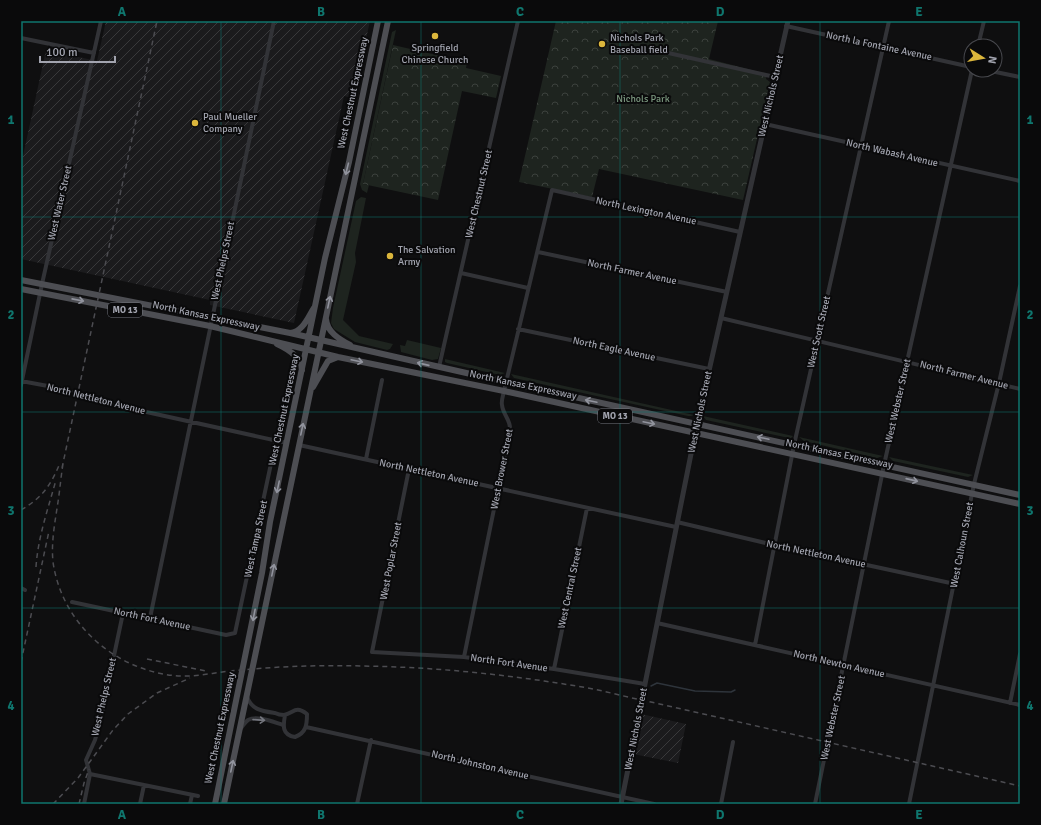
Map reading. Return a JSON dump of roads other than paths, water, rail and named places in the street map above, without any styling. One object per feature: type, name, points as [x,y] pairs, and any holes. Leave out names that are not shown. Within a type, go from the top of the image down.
[{"type":"main road","name":"West Chestnut Expressway","points":[[215,804],[262,573],[270,522],[325,258],[349,162],[378,21]]},
{"type":"main road","name":"West Chestnut Expressway","points":[[224,804],[388,21]]},
{"type":"main road","name":"North Kansas Expressway","points":[[21,280],[290,333],[1020,495]]},
{"type":"main road","name":"North Kansas Expressway","points":[[21,289],[210,326],[338,357],[504,391],[1020,504]]},
{"type":"main road","points":[[290,333],[296,332],[302,327],[316,305]]},
{"type":"main road","points":[[326,318],[326,322],[333,333],[343,341],[358,349]]},
{"type":"main road","points":[[267,340],[280,346],[297,358],[301,364],[301,376]]},
{"type":"main road","points":[[310,394],[326,363],[338,357]]},
{"type":"street","name":"West Water Street","points":[[21,383],[101,21]]},
{"type":"street","name":"West Phelps Street","points":[[150,618],[274,21]]},
{"type":"street","name":"West Chestnut Street","points":[[439,367],[518,21]]},
{"type":"street","name":"West Scott Street","points":[[754,645],[792,454],[889,21]]},
{"type":"street","points":[[980,38],[984,21]]},
{"type":"street","name":"North la Fontaine Avenue","points":[[787,24],[883,48],[963,65]]},
{"type":"street","name":"West Nichols Street","points":[[621,804],[695,433],[787,24]]},
{"type":"street","points":[[21,38],[94,53]]},
{"type":"street","points":[[656,50],[775,77]]},
{"type":"street","points":[[1003,74],[1020,77]]},
{"type":"street","name":"West Webster Street","points":[[815,804],[882,474],[970,78]]},
{"type":"street","name":"North Wabash Avenue","points":[[765,124],[1020,181]]},
{"type":"street","name":"North Lexington Avenue","points":[[552,190],[740,232]]},
{"type":"street","name":"West Brower Street","points":[[464,657],[511,425],[502,404],[504,391],[552,190]]},
{"type":"street","name":"North Farmer Avenue","points":[[538,252],[727,292]]},
{"type":"street","points":[[461,273],[528,288]]},
{"type":"street","name":"West Calhoun Street","points":[[909,804],[955,584],[972,493],[1020,286]]},
{"type":"street","name":"North Farmer Avenue","points":[[721,318],[1020,388]]},
{"type":"street","name":"North Eagle Avenue","points":[[518,329],[710,369]]},
{"type":"street","points":[[366,459],[382,380]]},
{"type":"street","name":"North Nettleton Avenue","points":[[21,383],[64,389],[92,400],[287,443]]},
{"type":"street","name":"West Tampa Street","points":[[232,635],[236,633],[237,629],[276,440]]},
{"type":"street","name":"North Nettleton Avenue","points":[[299,445],[587,508],[677,524],[955,584]]},
{"type":"street","name":"West Poplar Street","points":[[372,652],[409,469]]},
{"type":"street","name":"West Central Street","points":[[554,668],[587,508]]},
{"type":"street","name":"North Fort Avenue","points":[[72,602],[226,635],[232,635]]},
{"type":"street","name":"West Phelps Street","points":[[84,804],[90,774],[86,760],[100,722],[123,613]]},
{"type":"street","name":"North Newton Avenue","points":[[657,623],[1020,705]]},
{"type":"street","name":"North Fort Avenue","points":[[372,652],[464,657],[554,668],[645,684]]},
{"type":"street","points":[[1010,703],[1020,654]]},
{"type":"street","points":[[247,696],[249,703],[256,709],[285,715],[293,710],[299,710],[307,714],[306,726],[304,732],[300,736],[295,737],[286,734],[283,724],[285,715]]},
{"type":"street","points":[[240,730],[248,720],[254,719],[283,724]]},
{"type":"street","name":"North Johnston Avenue","points":[[306,726],[654,804]]},
{"type":"street","points":[[357,804],[371,740]]},
{"type":"street","points":[[721,804],[733,742]]},
{"type":"street","points":[[90,774],[198,796]]},
{"type":"street","points":[[140,804],[144,785]]},
{"type":"street","points":[[190,804],[192,795]]},
{"type":"waterway","points":[[651,686],[657,683],[695,691],[731,692],[735,690]]},
{"type":"railway","points":[[62,468],[157,21]]},
{"type":"railway","points":[[21,510],[35,501],[45,490],[60,463]]},
{"type":"railway","points":[[63,464],[53,547],[53,562],[58,585],[68,606],[80,624],[96,641],[114,654],[134,665],[155,672],[178,676],[302,666],[346,666],[418,668],[475,672],[532,679],[596,690],[1020,786]]},
{"type":"railway","points":[[36,567],[41,534],[56,480]]},
{"type":"railway","points":[[21,662],[49,531]]},
{"type":"railway","points":[[147,659],[206,671]]},
{"type":"railway","points":[[53,804],[78,778],[113,730],[128,714],[157,693],[190,678]]},
{"type":"railway","points":[[79,804],[89,769]]},
{"type":"place","name":"Springfield Chinese Church","points":[[435,36]]},
{"type":"place","name":"Nichols Park Baseball field","points":[[602,44]]},
{"type":"place","name":"Paul Mueller Company","points":[[195,123]]},
{"type":"place","name":"The Salvation Army","points":[[390,256]]},
{"type":"park label","name":"Nichols Park","points":[[643,99]]}]
